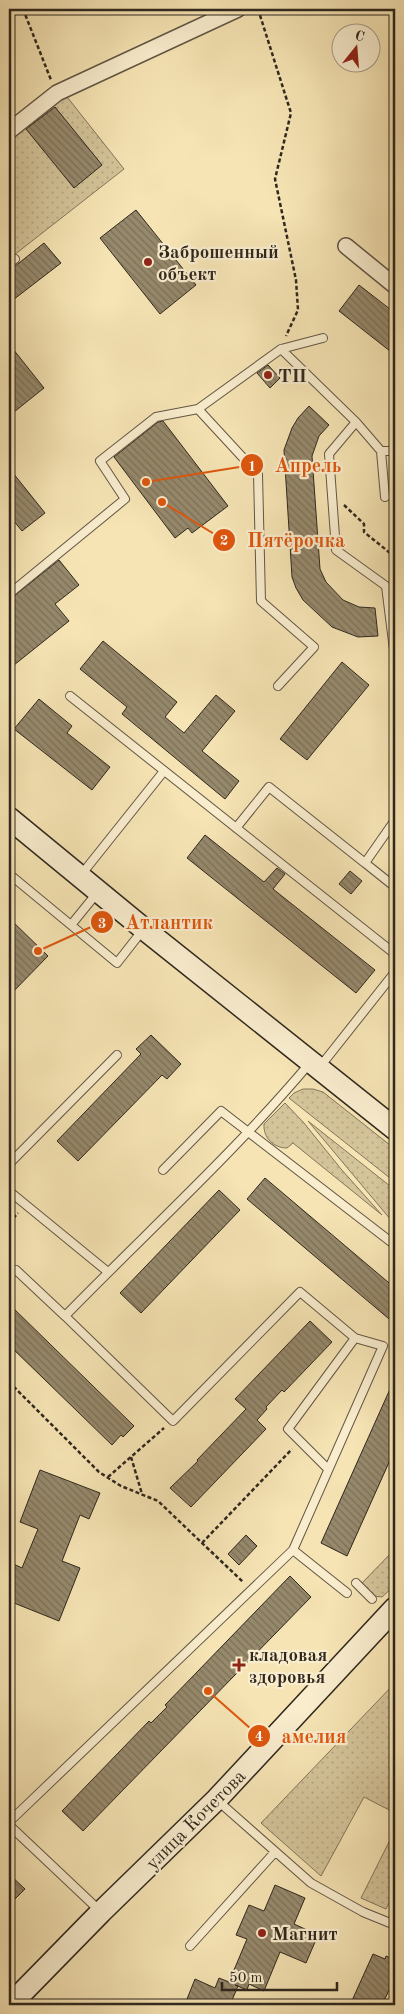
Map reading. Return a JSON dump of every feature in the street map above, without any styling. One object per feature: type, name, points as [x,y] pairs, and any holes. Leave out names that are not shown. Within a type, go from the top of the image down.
[{"type":"main road","points":[[9,818],[98,892],[395,1129]]},
{"type":"main road","name":"улица Кочетова","points":[[11,2005],[101,1912],[217,1799],[395,1608]]},
{"type":"street","points":[[9,131],[57,93],[238,9]]},
{"type":"street","points":[[346,246],[395,286]]},
{"type":"lane","points":[[9,594],[125,499],[100,462],[156,417],[198,409],[281,348],[323,338]]},
{"type":"lane","points":[[281,348],[356,422],[381,451],[385,497]]},
{"type":"lane","points":[[198,409],[258,474],[261,601],[314,647],[278,686]]},
{"type":"lane","points":[[356,422],[329,454],[336,550],[386,586],[395,658]]},
{"type":"lane","points":[[381,451],[395,451]]},
{"type":"lane","points":[[70,696],[395,954]]},
{"type":"lane","points":[[80,877],[164,771]]},
{"type":"lane","points":[[236,828],[269,787],[395,886]]},
{"type":"lane","points":[[365,863],[395,820]]},
{"type":"lane","points":[[10,879],[117,963],[144,929]]},
{"type":"lane","points":[[71,925],[98,892]]},
{"type":"lane","points":[[65,1316],[282,1096],[315,1066],[395,972]]},
{"type":"lane","points":[[9,1164],[117,1055]]},
{"type":"lane","points":[[163,1170],[221,1111],[395,1245]]},
{"type":"lane","points":[[9,1191],[108,1272]]},
{"type":"lane","points":[[16,1270],[173,1421],[300,1292],[355,1338],[383,1346],[293,1550],[9,1823],[101,1912]]},
{"type":"lane","points":[[328,1469],[288,1428],[355,1338]]},
{"type":"lane","points":[[293,1550],[347,1592]]},
{"type":"lane","points":[[356,1583],[372,1598]]},
{"type":"lane","points":[[217,1799],[311,1883],[363,1912],[395,1925]]},
{"type":"lane","points":[[190,1946],[275,1852]]},
{"type":"path","points":[[23,9],[57,93]]},
{"type":"path","points":[[258,9],[291,113],[275,179],[296,280],[298,310],[281,348]]},
{"type":"path","points":[[332,494],[364,524],[364,532],[395,557]]},
{"type":"path","points":[[9,1382],[99,1472],[121,1486],[158,1501],[252,1591]]},
{"type":"path","points":[[107,1477],[173,1421]]},
{"type":"path","points":[[202,1543],[300,1440]]},
{"type":"path","points":[[131,1457],[142,1494]]},
{"type":"shaded area","points":[[64,93],[124,169],[9,259],[9,136]]},
{"type":"shaded area","points":[[303,1089],[323,1092],[395,1149],[395,1182],[289,1098],[294,1093]]},
{"type":"shaded area","points":[[285,1103],[382,1215],[293,1143],[287,1148],[282,1148],[267,1138],[264,1124]]},
{"type":"shaded area","points":[[308,1121],[395,1190],[395,1224],[391,1220]]},
{"type":"shaded area","points":[[395,1549],[395,1585],[382,1597],[374,1596],[363,1588],[362,1583]]},
{"type":"shaded area","points":[[395,1683],[395,1813],[364,1797],[321,1876],[261,1823]]},
{"type":"shaded area","points":[[395,1830],[395,1891],[386,1909],[361,1898]]},
{"type":"building","points":[[55,107],[102,165],[74,188],[26,129]]},
{"type":"building","name":"Заброшенный объект","points":[[136,210],[196,285],[160,314],[100,238]]},
{"type":"building","points":[[44,243],[61,263],[9,303],[9,271]]},
{"type":"building","points":[[359,285],[395,313],[395,355],[339,311]]},
{"type":"building","points":[[9,344],[44,388],[9,416]]},
{"type":"building","name":"ТП","points":[[268,365],[280,378],[270,388],[257,373]]},
{"type":"building","points":[[309,406],[329,425],[319,436],[312,456],[320,569],[326,582],[343,600],[359,607],[375,608],[378,636],[358,637],[332,627],[303,600],[292,577],[284,450],[292,428]]},
{"type":"building","points":[[163,421],[228,506],[192,533],[188,528],[175,538],[114,457],[158,422]]},
{"type":"building","points":[[9,468],[45,513],[22,531],[9,515]]},
{"type":"building","points":[[59,560],[79,585],[55,604],[69,621],[9,669],[9,600]]},
{"type":"building","points":[[103,641],[177,702],[165,717],[184,733],[216,695],[235,711],[202,751],[239,781],[225,799],[122,714],[127,707],[80,669]]},
{"type":"building","points":[[342,662],[369,685],[307,760],[280,739]]},
{"type":"building","points":[[39,699],[72,726],[67,733],[110,767],[92,790],[14,729]]},
{"type":"building","points":[[205,835],[264,882],[277,868],[285,874],[273,889],[375,970],[356,993],[187,858]]},
{"type":"building","points":[[350,871],[362,881],[351,894],[339,884]]},
{"type":"building","points":[[9,918],[48,956],[9,996]]},
{"type":"building","points":[[151,1035],[181,1064],[167,1079],[162,1075],[78,1161],[57,1141],[141,1054],[136,1049]]},
{"type":"building","points":[[265,1178],[395,1288],[395,1324],[247,1199]]},
{"type":"building","points":[[219,1190],[240,1210],[141,1313],[120,1293]]},
{"type":"building","points":[[9,1304],[134,1426],[123,1437],[121,1435],[112,1445],[9,1345]]},
{"type":"building","points":[[310,1321],[332,1342],[284,1392],[282,1390],[266,1407],[267,1409],[257,1420],[266,1429],[191,1507],[170,1488],[246,1409],[235,1399]]},
{"type":"building","points":[[395,1378],[395,1449],[347,1556],[321,1543]]},
{"type":"building","points":[[40,1470],[100,1493],[89,1519],[80,1515],[62,1561],[80,1568],[59,1621],[9,1601],[9,1562],[22,1568],[38,1529],[20,1522]]},
{"type":"building","points":[[246,1535],[257,1546],[239,1565],[228,1554]]},
{"type":"building","points":[[290,1576],[311,1597],[83,1831],[62,1811],[149,1721],[151,1723],[167,1707],[165,1705]]},
{"type":"building","points":[[9,1874],[25,1889],[9,1905]]},
{"type":"building","points":[[275,1885],[305,1898],[294,1924],[318,1935],[306,1963],[280,1952],[264,1991],[249,1984],[247,1990],[238,1986],[230,2005],[193,2005],[194,2002],[187,1999],[195,1979],[215,1988],[219,1978],[229,1982],[247,1939],[236,1935],[249,1905],[264,1911]]},
{"type":"building","points":[[373,1954],[385,1959],[386,1956],[395,1960],[395,1991],[390,1988],[382,2005],[350,2005]]},
{"type":"place","name":"Заброшенный объект","points":[[148,262]]},
{"type":"place","name":"ТП","points":[[268,375]]},
{"type":"place","name":"Апрель","points":[[146,482]]},
{"type":"place","name":"Пятёрочка","points":[[162,502]]},
{"type":"place","name":"Атлантик","points":[[38,951]]},
{"type":"place","name":"кладовая здоровья","points":[[239,1665]]},
{"type":"place","name":"амелия","points":[[208,1691]]},
{"type":"place","name":"Магнит","points":[[262,1933]]}]
